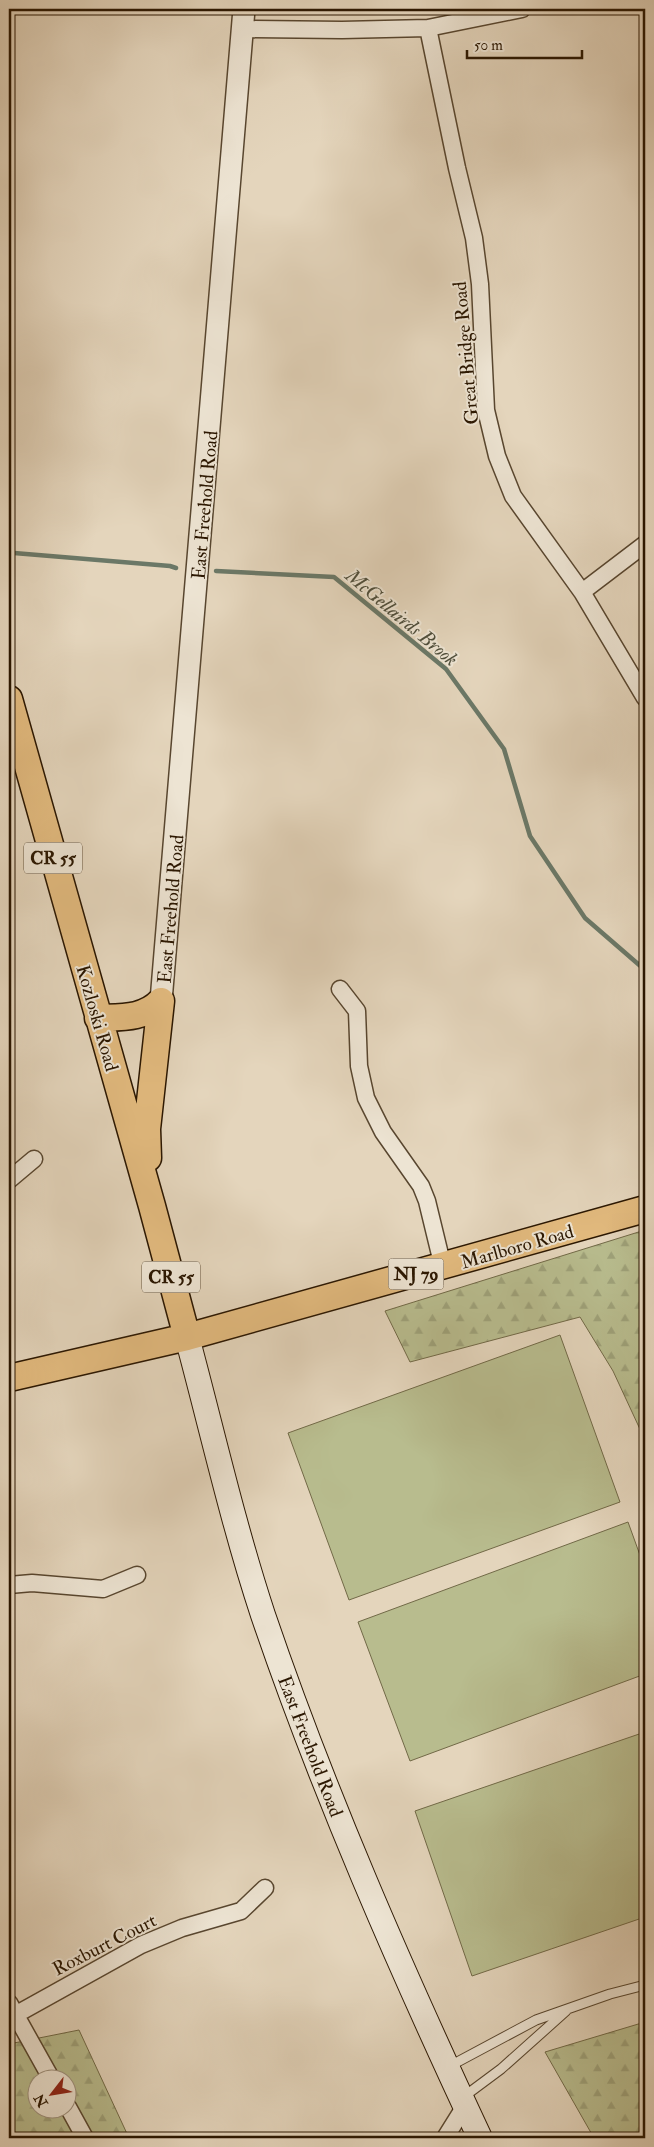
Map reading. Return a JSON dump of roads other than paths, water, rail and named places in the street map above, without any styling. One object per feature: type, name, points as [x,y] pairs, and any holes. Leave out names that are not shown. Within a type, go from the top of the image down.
[{"type":"main road","name":"Kozloski Road","points":[[9,699],[187,1337]]},
{"type":"main road","points":[[98,1018],[136,1016],[154,1008],[161,1001]]},
{"type":"main road","points":[[152,1206],[147,1129],[161,1001]]},
{"type":"main road","name":"Marlboro Road","points":[[187,1337],[645,1209]]},
{"type":"main road","name":"NJ 79","points":[[9,1378],[187,1337]]},
{"type":"main road","name":"East Freehold Road","points":[[187,1337],[243,1546],[263,1612],[300,1720],[366,1885],[480,2138]]},
{"type":"street","points":[[243,19],[342,30],[428,28],[522,9]]},
{"type":"street","name":"East Freehold Road","points":[[161,1001],[243,19]]},
{"type":"street","name":"Great Bridge Road","points":[[428,28],[457,168],[474,238],[480,284],[486,410],[497,456],[513,496],[582,592],[645,698]]},
{"type":"street","points":[[582,592],[645,544]]},
{"type":"street","points":[[340,989],[357,1011],[359,1066],[366,1098],[383,1132],[421,1186],[427,1201],[444,1266]]},
{"type":"street","points":[[9,1180],[34,1159]]},
{"type":"street","points":[[9,1585],[32,1583],[103,1589],[137,1575]]},
{"type":"street","name":"Roxburt Court","points":[[12,2009],[141,1944],[182,1928],[241,1911],[265,1888]]},
{"type":"street","points":[[12,2009],[46,2070]]},
{"type":"street","points":[[445,2138],[463,2102]]},
{"type":"street","points":[[75,2120],[85,2138]]},
{"type":"lane","points":[[447,2067],[536,2020],[645,1985]]},
{"type":"lane","points":[[463,2102],[570,2008]]},
{"type":"waterway","name":"McGellairds Brook","points":[[14,553],[176,568]]},
{"type":"waterway","name":"McGellairds Brook","points":[[216,571],[334,577],[446,669],[504,749],[530,836],[585,918],[645,970]]}]
